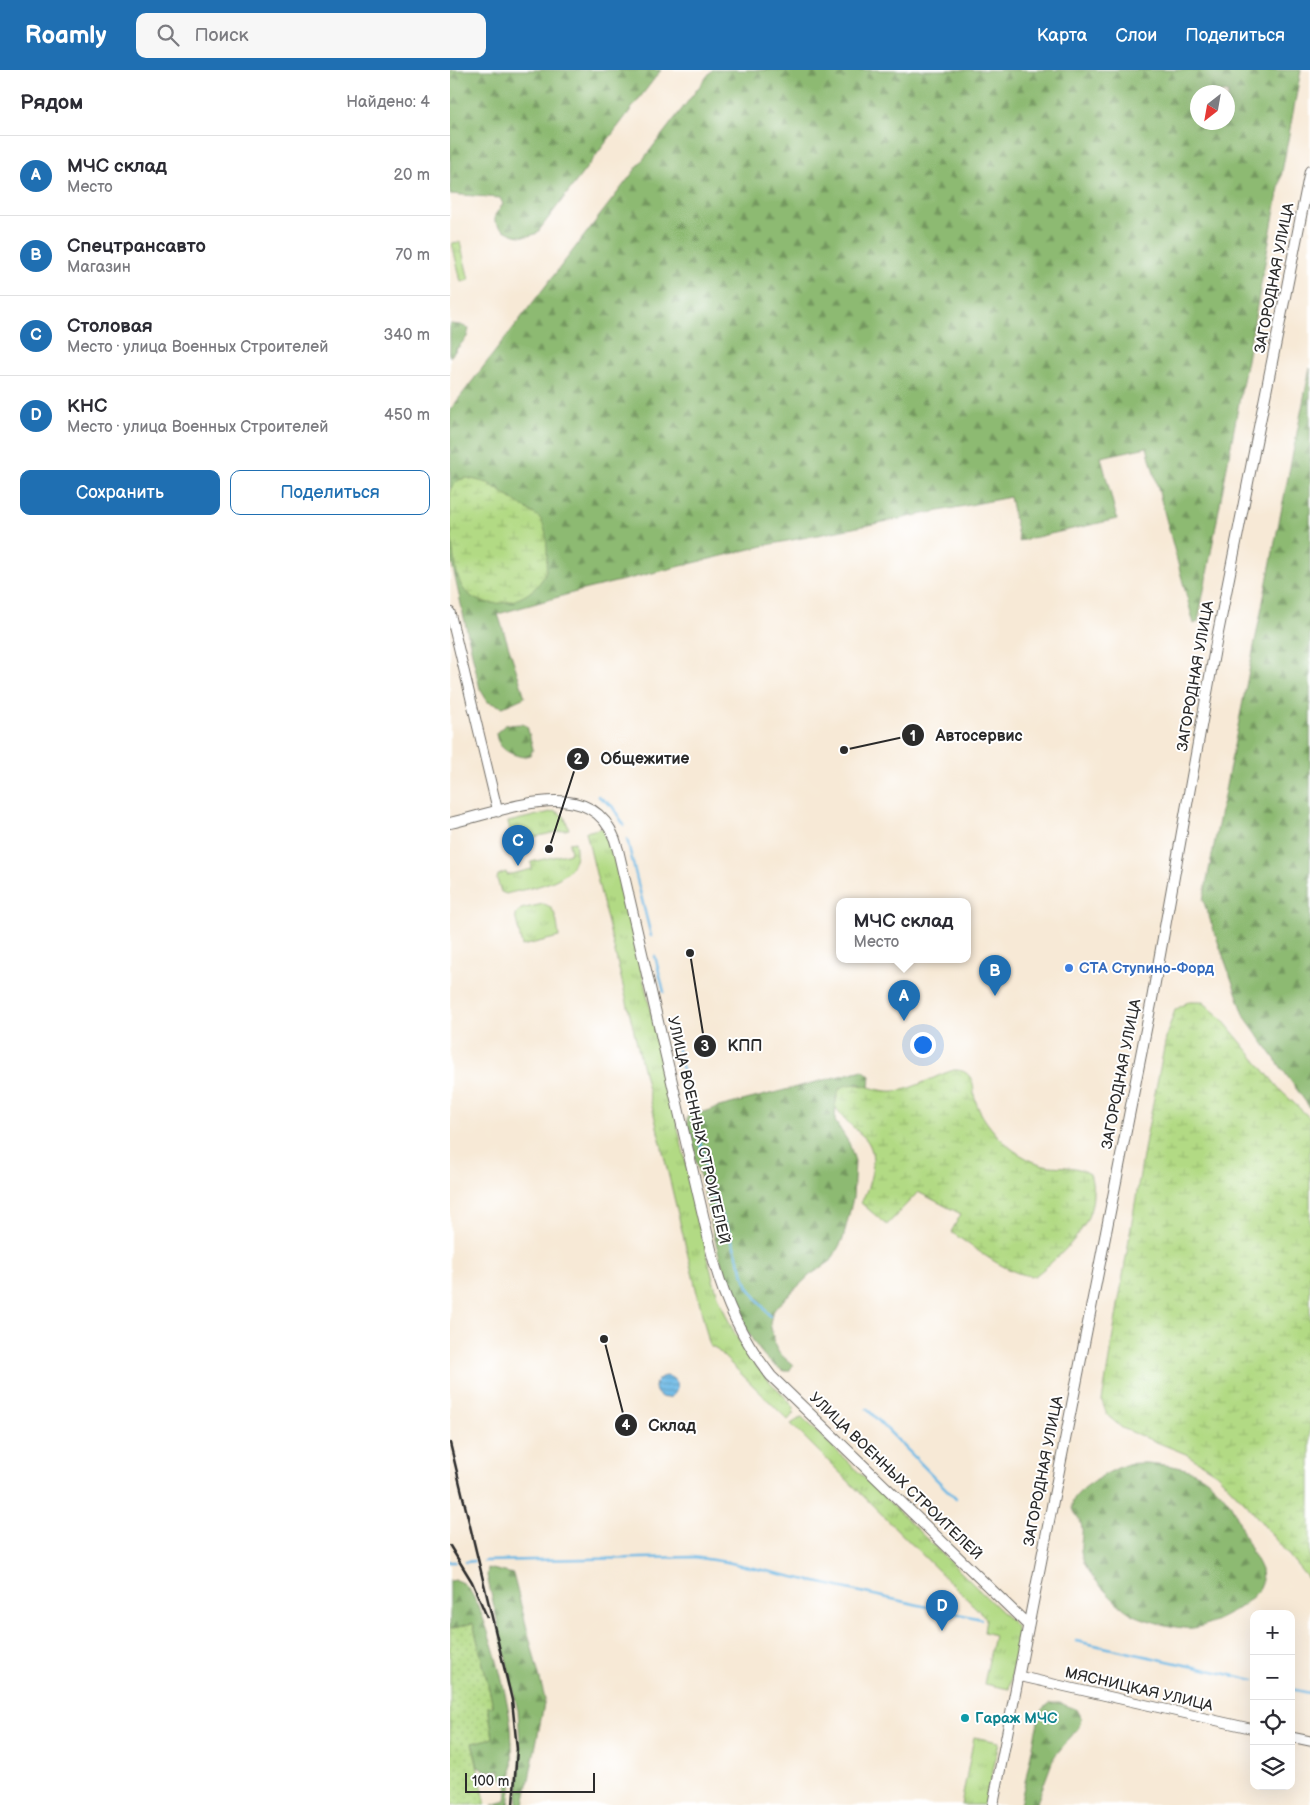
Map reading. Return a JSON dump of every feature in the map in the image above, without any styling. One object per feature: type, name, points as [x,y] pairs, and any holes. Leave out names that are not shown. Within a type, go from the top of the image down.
[{"type":"street","name":"ЗАГОРОДНАЯ УЛИЦА","points":[[993,1805],[1167,918],[1216,643],[1310,171]]},
{"type":"street","points":[[450,612],[498,812]]},
{"type":"street","name":"УЛИЦА ВОЕННЫХ СТРОИТЕЛЕЙ","points":[[450,823],[538,802],[563,801],[590,807],[609,823],[618,850],[713,1258],[733,1319],[756,1357],[771,1376],[1028,1625]]},
{"type":"street","name":"МЯСНИЦКАЯ УЛИЦА","points":[[1018,1676],[1250,1727]]},
{"type":"street","points":[[1295,1738],[1310,1741]]},
{"type":"green space","points":[[450,70],[661,70],[537,233],[520,236],[514,235],[495,222],[495,215],[503,204],[500,198],[450,194]]},
{"type":"green space","points":[[712,70],[1301,70],[1198,622],[1194,624],[1147,447],[1101,457],[1117,519],[1019,541],[1010,497],[767,545],[583,590],[498,614],[525,697],[503,707],[488,702],[480,689],[450,555],[450,410]]},
{"type":"green space","points":[[460,242],[469,280],[461,282],[452,243]]},
{"type":"green space","points":[[450,324],[461,325],[469,329],[467,337],[450,357]]},
{"type":"green space","points":[[1310,368],[1310,1108],[1245,1017],[1203,900]]},
{"type":"green space","points":[[467,478],[488,483],[540,518],[542,522],[547,547],[546,570],[540,582],[531,591],[519,598],[506,602],[492,603],[479,601],[468,594],[460,583],[452,548],[450,489],[459,480]]},
{"type":"green space","points":[[522,724],[527,726],[533,749],[530,755],[523,757],[505,750],[499,743],[496,733],[505,725]]},
{"type":"green space","points":[[555,811],[564,816],[569,829],[513,842],[508,822]]},
{"type":"green space","points":[[606,827],[611,839],[713,1280],[727,1317],[746,1352],[762,1373],[794,1408],[793,1414],[788,1420],[714,1347],[710,1347],[586,832]]},
{"type":"green space","points":[[575,842],[576,856],[572,866],[565,874],[543,885],[506,894],[501,892],[497,879],[498,875],[506,872],[507,875],[532,869],[531,862],[571,853],[569,843]]},
{"type":"green space","points":[[543,904],[554,912],[559,937],[522,946],[515,915],[521,909]]},
{"type":"green space","points":[[1188,1002],[1203,1002],[1221,1018],[1282,1092],[1310,1118],[1310,1581],[1247,1505],[1216,1473],[1186,1454],[1122,1428],[1107,1415],[1102,1401],[1146,1138],[1167,1033],[1175,1010]]},
{"type":"green space","points":[[863,1070],[870,1076],[869,1088],[857,1083],[836,1097],[835,1121],[849,1143],[855,1161],[853,1198],[843,1239],[831,1261],[810,1275],[776,1307],[772,1314],[770,1323],[775,1346],[779,1353],[793,1365],[789,1371],[785,1371],[768,1360],[753,1340],[740,1315],[719,1256],[690,1140],[687,1117],[692,1112],[703,1112]]},
{"type":"green space","points":[[954,1070],[963,1071],[970,1077],[981,1114],[997,1135],[1014,1151],[1042,1164],[1075,1168],[1090,1174],[1093,1190],[1092,1205],[1087,1219],[1070,1245],[1035,1276],[1014,1272],[951,1232],[961,1214],[918,1192],[887,1225],[861,1203],[868,1187],[872,1170],[872,1152],[864,1137],[845,1119],[835,1106],[839,1089],[846,1086],[859,1085],[887,1091],[902,1090]]},
{"type":"green space","points":[[802,1417],[1016,1626],[1019,1637],[1009,1689],[984,1684],[994,1635],[984,1632],[986,1618],[791,1424]]},
{"type":"green space","points":[[1147,1463],[1175,1466],[1189,1470],[1202,1476],[1214,1485],[1234,1510],[1261,1570],[1262,1581],[1259,1589],[1253,1596],[1234,1611],[1211,1623],[1193,1628],[1180,1628],[1134,1615],[1104,1590],[1090,1573],[1082,1557],[1082,1528],[1072,1508],[1074,1499],[1086,1486],[1114,1470],[1128,1464]]},
{"type":"green space","points":[[488,1568],[513,1574],[545,1699],[524,1805],[517,1805],[521,1758],[518,1711],[487,1576]]},
{"type":"green space","points":[[456,1580],[466,1586],[481,1612],[495,1654],[506,1697],[512,1738],[512,1777],[509,1805],[492,1805],[506,1801],[508,1783],[500,1777],[500,1770],[486,1771],[478,1767],[472,1743],[493,1738],[488,1706],[493,1706],[473,1623],[450,1629],[450,1581]]},
{"type":"green space","points":[[473,1623],[493,1706],[488,1707],[493,1738],[472,1743],[486,1805],[450,1805],[450,1629]]},
{"type":"green space","points":[[1050,1703],[1059,1703],[1076,1709],[1081,1719],[1079,1727],[1054,1757],[1036,1805],[1020,1805],[1039,1717],[1044,1708]]},
{"type":"green space","points":[[974,1737],[999,1742],[986,1805],[961,1805]]},
{"type":"water","points":[[666,1376],[674,1379],[677,1387],[674,1395],[666,1398],[658,1395],[655,1387],[658,1379]]},
{"type":"waterway","points":[[598,796],[612,806],[624,825]]},
{"type":"waterway","points":[[627,839],[651,936]]},
{"type":"waterway","points":[[655,956],[664,992]]},
{"type":"waterway","points":[[677,1046],[688,1091]]},
{"type":"waterway","points":[[691,1103],[714,1203],[727,1227],[748,1287],[770,1316]]},
{"type":"waterway","points":[[867,1409],[956,1499]]},
{"type":"waterway","points":[[484,1561],[693,1557],[727,1562],[981,1619]]},
{"type":"waterway","points":[[466,1562],[474,1561]]},
{"type":"waterway","points":[[450,1562],[455,1562]]},
{"type":"waterway","points":[[1076,1641],[1250,1679]]},
{"type":"waterway","points":[[1295,1690],[1310,1693]]},
{"type":"railway","points":[[450,1443],[512,1700],[517,1749],[513,1805]]},
{"type":"railway","points":[[450,1546],[472,1582],[487,1617]]},
{"type":"place","name":"Автосервис","points":[[844,750]]},
{"type":"place","name":"Общежитие","points":[[549,849]]},
{"type":"place","name":"Столовая","points":[[518,866]]},
{"type":"place","name":"КПП","points":[[690,953]]},
{"type":"place","name":"СТА Ступино-Форд","points":[[1069,968]]},
{"type":"place","name":"Спецтрансавто","points":[[995,996]]},
{"type":"place","name":"МЧС склад","points":[[904,1021]]},
{"type":"place","name":"Склад","points":[[604,1339]]},
{"type":"place","name":"КНС","points":[[942,1631]]},
{"type":"place","name":"Гараж МЧС","points":[[965,1718]]}]
